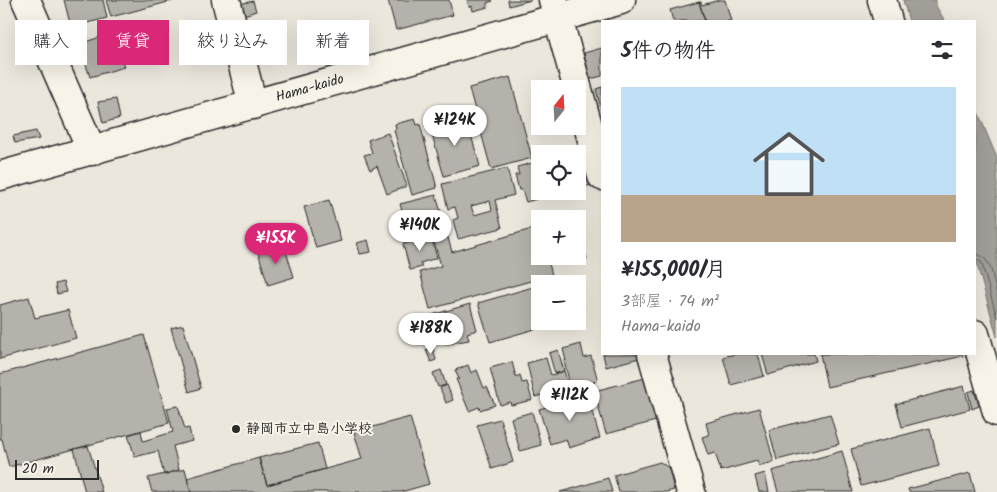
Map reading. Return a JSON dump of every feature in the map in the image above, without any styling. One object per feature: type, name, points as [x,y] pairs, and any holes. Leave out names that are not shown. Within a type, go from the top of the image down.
[{"type":"street","points":[[26,0],[92,151]]},
{"type":"street","points":[[226,0],[253,105]]},
{"type":"street","name":"Hama-kaido","points":[[0,176],[253,105],[556,8],[621,0]]},
{"type":"street","points":[[882,0],[888,20]]},
{"type":"street","points":[[556,8],[601,172]]},
{"type":"street","points":[[976,338],[997,412]]},
{"type":"street","points":[[652,355],[691,492]]},
{"type":"water","points":[[903,0],[936,0],[936,6],[944,20],[909,20]]},
{"type":"water","points":[[976,107],[997,158],[997,337],[976,261]]},
{"type":"building","points":[[64,0],[103,0],[107,18],[87,23],[87,20],[69,20]]},
{"type":"building","points":[[106,0],[176,0],[111,17]]},
{"type":"building","points":[[388,0],[449,0],[453,15],[396,30]]},
{"type":"building","points":[[467,0],[493,1],[487,3],[488,7],[473,11],[472,6],[469,7]]},
{"type":"building","points":[[508,0],[531,0],[509,6]]},
{"type":"building","points":[[725,0],[731,20],[705,20],[699,2],[702,5]]},
{"type":"building","points":[[253,1],[256,11],[241,16],[239,4]]},
{"type":"building","points":[[699,2],[705,20],[673,20],[670,10]]},
{"type":"building","points":[[97,38],[97,65],[123,65],[124,67],[90,77],[86,65],[87,41]]},
{"type":"building","points":[[601,48],[601,76],[590,79],[584,53]]},
{"type":"building","points":[[510,77],[531,158],[491,169],[469,88]]},
{"type":"building","points":[[601,87],[601,108],[596,89]]},
{"type":"building","points":[[116,99],[120,118],[103,123],[98,102]]},
{"type":"building","points":[[466,118],[480,166],[444,176],[430,128]]},
{"type":"building","points":[[415,119],[417,125],[420,124],[437,188],[412,195],[394,130],[396,129],[395,124]]},
{"type":"building","points":[[36,131],[39,139],[15,143],[13,136]]},
{"type":"building","points":[[388,133],[407,186],[387,194],[377,166],[370,170],[364,155],[372,153],[368,140]]},
{"type":"building","points":[[531,163],[531,200],[533,200],[526,202],[522,190],[519,190],[515,175],[519,175],[517,167]]},
{"type":"building","points":[[507,168],[514,195],[495,200],[502,228],[458,239],[453,220],[458,218],[455,207],[448,209],[442,184]],"holes":[[[490,201],[492,210],[474,215],[471,206]]]},
{"type":"building","points":[[586,168],[591,185],[586,187]]},
{"type":"building","points":[[436,195],[452,252],[531,229],[531,265],[549,265],[552,275],[531,275],[531,281],[430,309],[420,272],[441,266],[432,235],[411,239],[400,204]]},
{"type":"building","points":[[329,200],[341,241],[316,248],[304,207]]},
{"type":"building","points":[[431,236],[437,258],[420,263],[422,267],[410,270],[403,244]]},
{"type":"building","points":[[368,240],[371,252],[360,254],[357,243]]},
{"type":"building","points":[[284,245],[294,277],[268,285],[258,252]]},
{"type":"building","points":[[63,282],[66,292],[57,294],[55,284]]},
{"type":"building","points":[[531,288],[532,330],[490,342],[478,303]]},
{"type":"building","points":[[29,297],[35,318],[68,310],[76,338],[0,359],[0,305]]},
{"type":"building","points":[[470,304],[477,330],[467,333],[469,340],[447,344],[445,339],[441,340],[432,315]]},
{"type":"building","points":[[183,325],[201,388],[189,392],[171,328]]},
{"type":"building","points":[[144,335],[169,423],[9,467],[2,439],[0,439],[0,374]]},
{"type":"building","points":[[581,344],[584,358],[591,356],[598,381],[593,382],[594,385],[576,390],[575,387],[571,388],[563,349]]},
{"type":"building","points":[[433,348],[436,360],[431,362],[426,350]]},
{"type":"building","points":[[558,350],[564,371],[555,374],[549,353]]},
{"type":"building","points":[[603,355],[638,355],[639,358],[606,367]]},
{"type":"building","points":[[731,355],[758,355],[764,376],[731,385],[723,357]]},
{"type":"building","points":[[762,355],[814,355],[816,361],[768,375]]},
{"type":"building","points":[[820,355],[963,356],[827,387]]},
{"type":"building","points":[[546,358],[551,375],[564,371],[569,388],[535,397],[527,363]]},
{"type":"building","points":[[512,362],[516,377],[520,375],[522,383],[527,382],[532,400],[511,405],[510,402],[500,405],[490,368]]},
{"type":"building","points":[[468,365],[471,373],[477,370],[484,388],[487,387],[495,405],[480,410],[479,407],[469,411],[456,379],[459,379],[455,370]]},
{"type":"building","points":[[441,370],[446,385],[438,387],[433,373]]},
{"type":"building","points":[[645,378],[656,421],[606,434],[594,391]]},
{"type":"building","points":[[447,385],[453,400],[446,403],[440,388]]},
{"type":"building","points":[[964,386],[970,409],[902,427],[896,404]]},
{"type":"building","points":[[974,390],[979,406],[972,409],[968,392]]},
{"type":"building","points":[[587,395],[600,438],[569,448],[566,439],[550,444],[539,409]]},
{"type":"building","points":[[178,406],[185,429],[189,428],[192,441],[173,446],[179,470],[164,475],[158,451],[135,457],[128,435],[141,431],[143,441],[173,432],[167,408]]},
{"type":"building","points":[[759,408],[774,462],[759,466],[757,461],[721,471],[715,453],[708,455],[702,437],[709,435],[706,423]]},
{"type":"building","points":[[532,412],[541,445],[520,451],[511,418]]},
{"type":"building","points":[[830,414],[839,444],[777,460],[769,430]]},
{"type":"building","points":[[410,417],[429,484],[401,492],[191,492],[187,478],[259,458],[267,485],[362,459],[354,432]]},
{"type":"building","points":[[500,419],[513,462],[492,469],[477,425]]},
{"type":"building","points":[[930,428],[939,466],[861,486],[851,449]]},
{"type":"building","points":[[318,443],[325,469],[267,485],[259,458]]},
{"type":"building","points":[[88,446],[102,492],[85,492],[74,449]]},
{"type":"building","points":[[842,451],[853,492],[778,492],[772,471]]},
{"type":"building","points":[[660,462],[669,468],[674,490],[666,492],[619,492],[614,475]]},
{"type":"building","points":[[185,469],[191,492],[152,492],[148,478]]},
{"type":"building","points":[[765,473],[769,492],[759,492],[755,476]]},
{"type":"building","points":[[970,473],[975,492],[909,492],[908,489]]},
{"type":"building","points":[[608,478],[612,492],[560,492],[575,488]]},
{"type":"place","name":"静岡市立中島小学校","points":[[236,429]]}]
